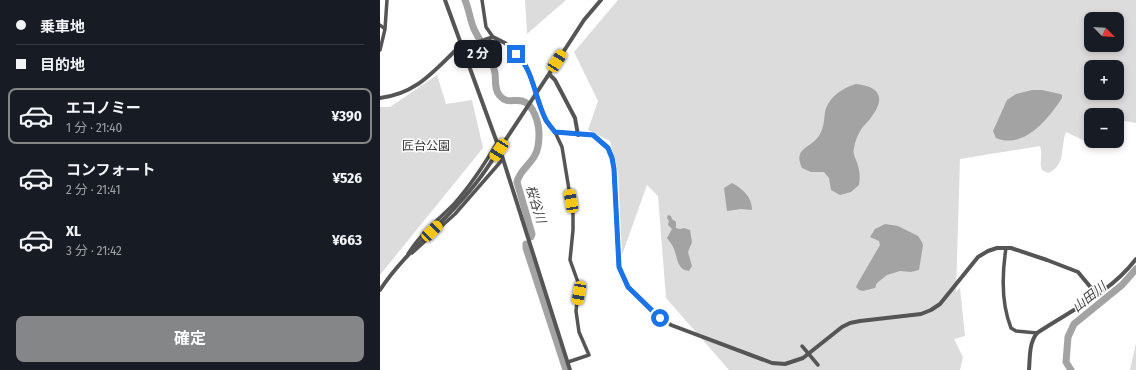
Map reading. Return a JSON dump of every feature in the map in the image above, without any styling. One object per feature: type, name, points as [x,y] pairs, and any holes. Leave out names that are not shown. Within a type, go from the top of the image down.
[{"type":"street","points":[[380,50],[386,29],[387,0]]},
{"type":"street","points":[[445,0],[503,159],[570,370]]},
{"type":"street","points":[[482,0],[486,27],[493,37],[505,43],[523,60],[546,119],[555,132],[562,147],[573,214],[570,260],[579,285],[576,311],[579,332],[589,355],[568,362]]},
{"type":"street","points":[[380,290],[387,278],[405,258],[472,189],[584,20],[601,0]]},
{"type":"street","points":[[380,25],[386,29]]},
{"type":"street","points":[[380,98],[397,95],[411,89],[421,83],[456,50],[493,37]]},
{"type":"street","points":[[548,75],[555,80],[575,118],[578,134]]},
{"type":"street","points":[[555,132],[593,135],[608,148],[612,158],[619,267],[628,287],[652,311],[671,325],[772,363],[785,364],[803,358],[842,327],[850,323],[921,314],[932,310],[940,304],[978,257],[997,248],[1011,248],[1078,272],[1097,296]]},
{"type":"street","points":[[405,258],[415,242],[466,190],[478,174],[497,143]]},
{"type":"street","points":[[405,258],[421,246],[455,214],[503,159]]},
{"type":"street","points":[[1006,248],[1003,285],[1004,309],[1007,318],[1011,328],[1016,331],[1037,333]]},
{"type":"street","points":[[1029,370],[1031,349],[1037,333],[1097,296],[1124,273],[1136,259]]},
{"type":"street","points":[[802,346],[818,365]]},
{"type":"green space","points":[[525,0],[566,0],[527,34]]},
{"type":"green space","points":[[618,0],[1136,0],[1136,123],[1124,121],[1124,108],[1084,108],[1084,141],[1066,132],[1062,155],[1058,165],[1054,170],[1048,173],[1042,170],[1041,167],[1040,146],[960,159],[956,292],[960,288],[965,336],[954,339],[963,357],[960,370],[729,370],[666,298],[658,196],[647,185],[622,255],[618,172],[610,141],[588,130],[598,101],[574,52]]},
{"type":"green space","name":"匠台公園","points":[[437,75],[446,104],[472,100],[483,148],[380,275],[380,107],[390,107]]},
{"type":"green space","points":[[1136,343],[1136,370],[1130,370]]},
{"type":"shaded area","points":[[856,84],[869,87],[878,93],[879,103],[871,118],[861,130],[854,145],[854,153],[860,178],[859,185],[851,192],[840,195],[831,190],[829,178],[824,172],[811,172],[802,168],[800,156],[801,152],[817,139],[820,134],[825,112],[832,98],[846,88]]},
{"type":"shaded area","points":[[1032,90],[1042,90],[1060,94],[1062,95],[1062,98],[1043,123],[1026,136],[1016,140],[1006,141],[996,138],[993,131],[1007,100],[1016,94]]},
{"type":"shaded area","points":[[732,183],[740,188],[749,197],[752,210],[741,209],[727,211],[724,188]]},
{"type":"shaded area","points":[[668,215],[671,216],[676,222],[676,228],[690,230],[692,242],[688,252],[692,266],[689,271],[682,268],[678,262],[673,246],[667,238],[672,229],[668,225]]},
{"type":"shaded area","points":[[885,224],[898,226],[918,236],[923,245],[919,270],[911,272],[900,271],[887,275],[877,283],[875,288],[863,291],[859,290],[856,287],[880,245],[879,241],[870,237],[875,229]]},
{"type":"waterway","name":"桜谷川","points":[[465,0],[474,29],[494,67],[498,94],[505,100],[522,101],[526,103],[533,110],[537,120],[539,134],[537,150],[533,159],[520,175],[517,182],[532,234],[531,237]]},
{"type":"waterway","name":"桜谷川","points":[[526,244],[526,248],[566,370]]},
{"type":"waterway","name":"山田川","points":[[1071,370],[1066,362],[1068,337],[1074,324],[1122,285],[1136,269]]},
{"type":"route","points":[[516,54],[523,60],[528,70],[546,119],[555,132],[593,135],[608,148],[614,169],[619,267],[628,287],[660,318]]}]
